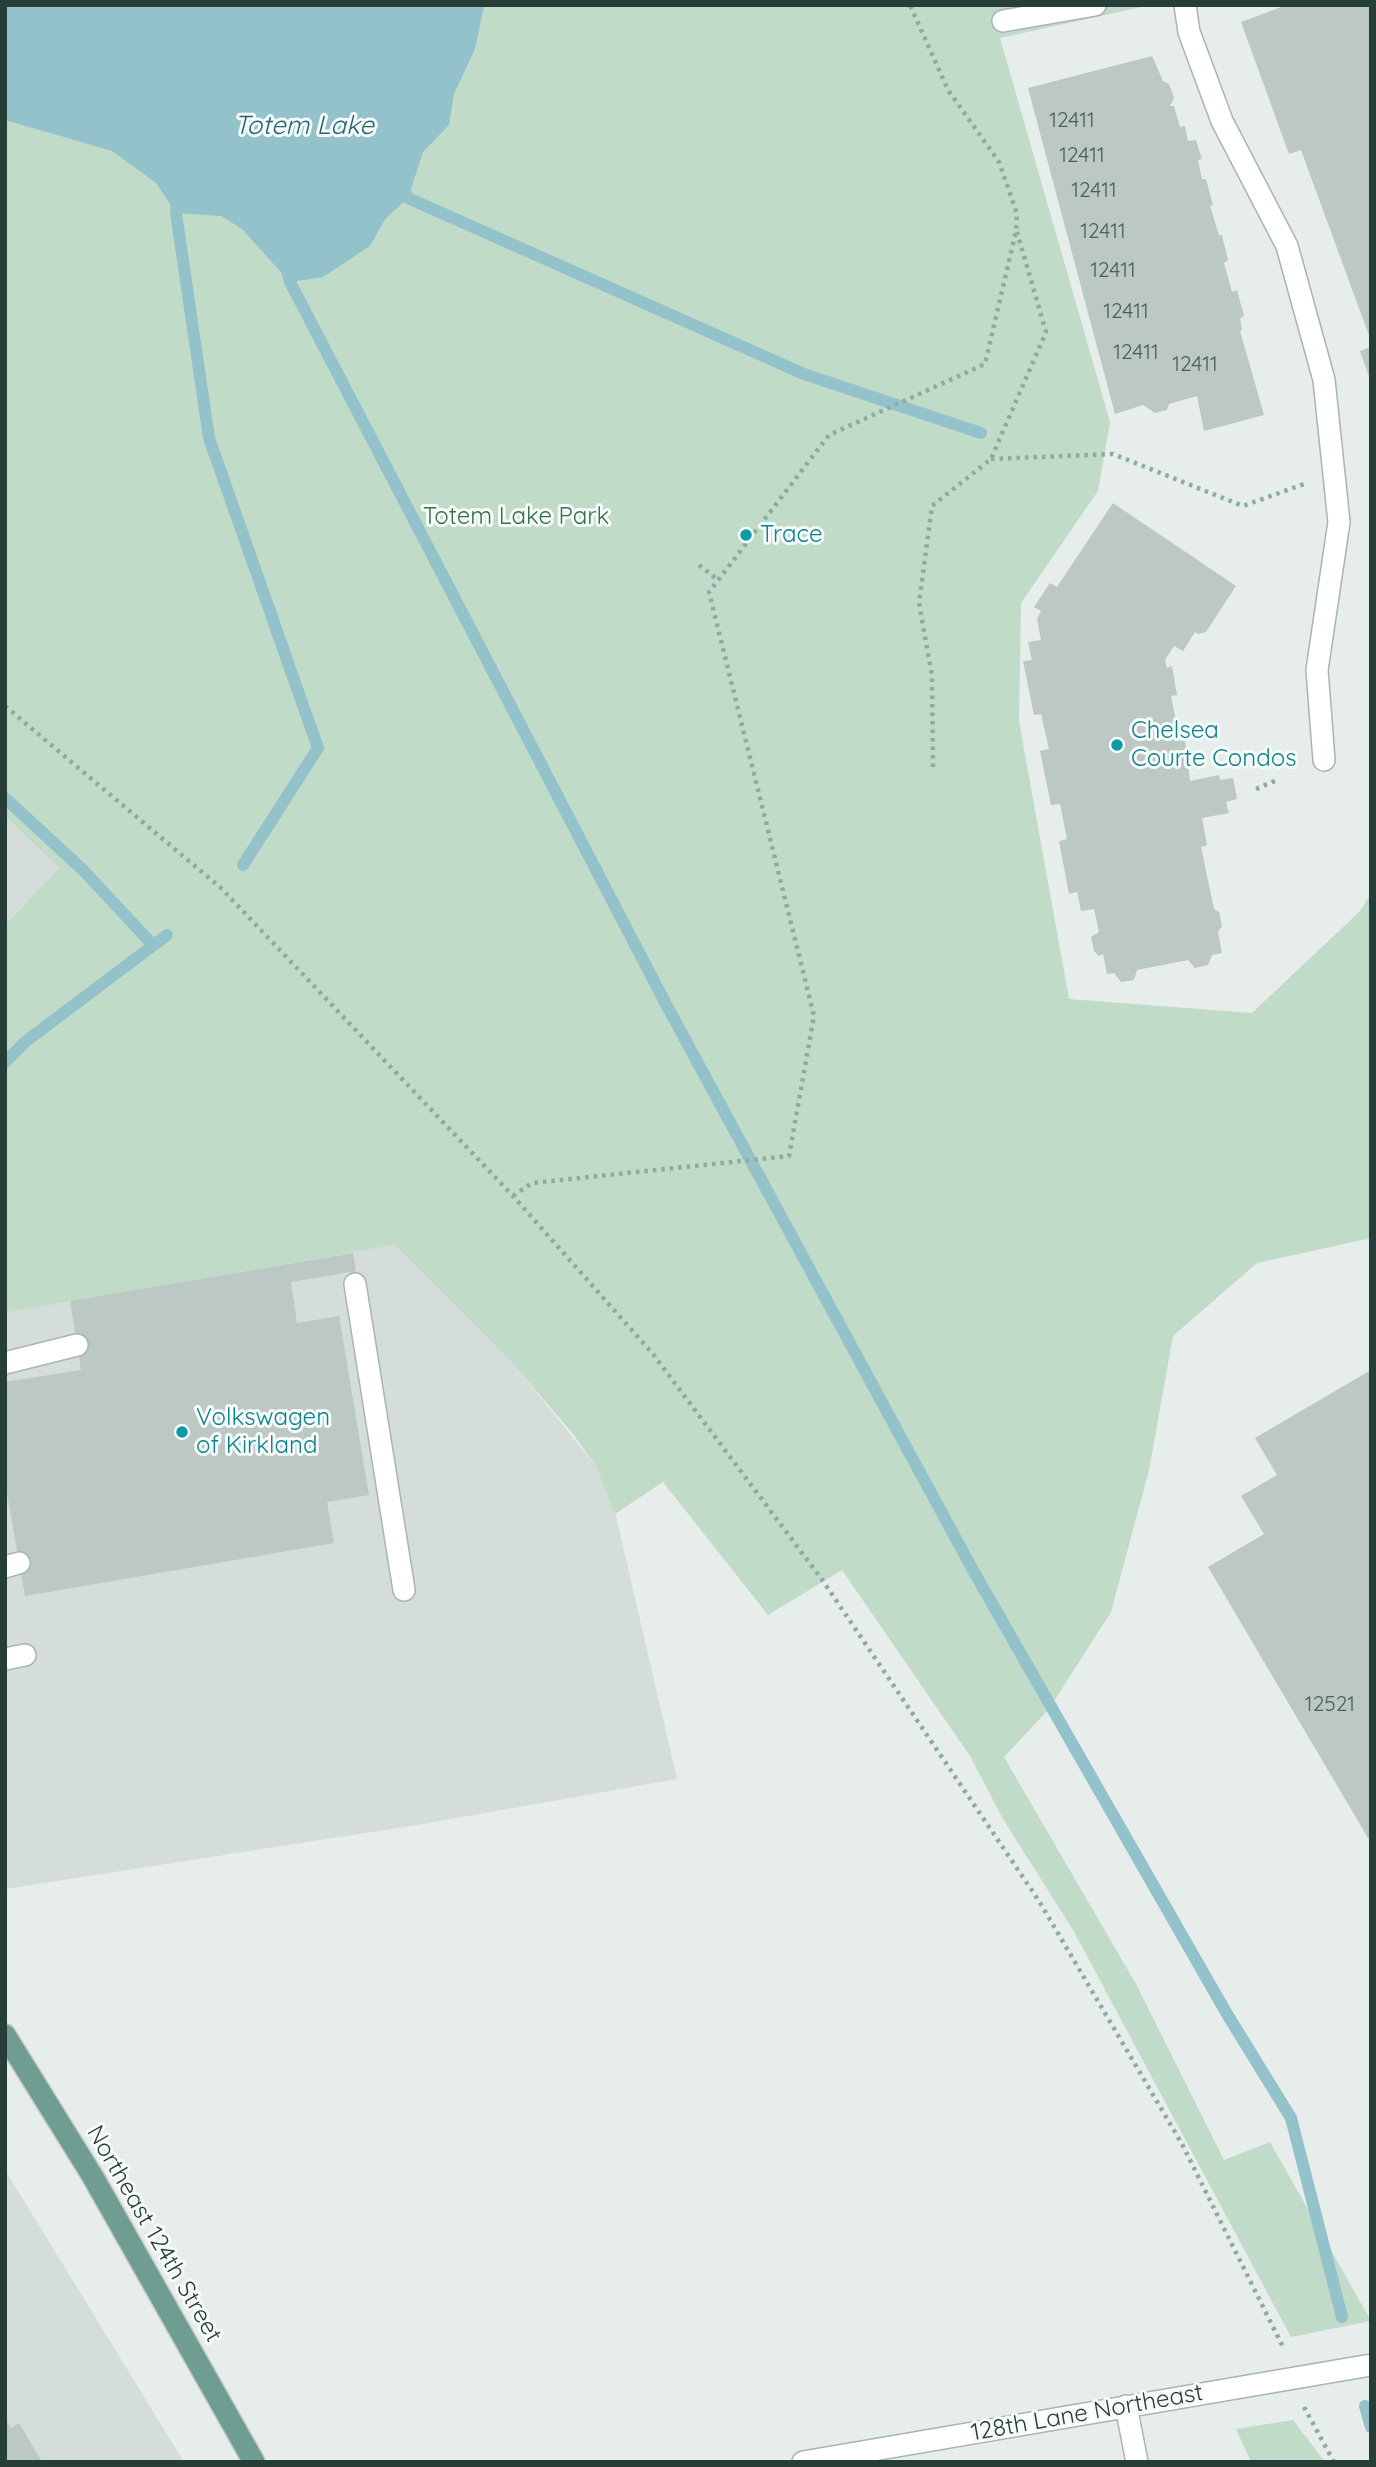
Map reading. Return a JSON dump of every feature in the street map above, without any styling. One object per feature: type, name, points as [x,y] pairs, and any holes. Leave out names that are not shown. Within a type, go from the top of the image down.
[{"type":"main road","name":"Northeast 124th Street","points":[[5,2035],[11,2058],[93,2177],[254,2462]]},
{"type":"street","points":[[1003,21],[1095,5]]},
{"type":"street","points":[[1185,5],[1189,32],[1222,121],[1287,246],[1324,380],[1339,522],[1317,670],[1324,760]]},
{"type":"street","points":[[355,1284],[404,1590]]},
{"type":"street","points":[[5,1363],[77,1345]]},
{"type":"street","name":"128th Lane Northeast","points":[[803,2462],[1371,2365]]},
{"type":"street","points":[[1126,2406],[1137,2462]]},
{"type":"path","points":[[513,1196],[532,1183],[721,1161],[789,1156],[814,1016],[709,592],[829,435],[985,364],[1016,231],[1017,215],[999,162],[948,90],[910,5]]},
{"type":"path","points":[[933,766],[932,676],[919,603],[932,506],[991,459],[1046,332],[1016,231]]},
{"type":"path","points":[[991,459],[1113,454],[1243,506],[1334,474]]},
{"type":"path","points":[[699,565],[718,580]]},
{"type":"path","points":[[5,706],[221,888],[513,1196],[653,1354],[815,1570],[1024,1878],[1182,2144],[1283,2346]]},
{"type":"path","points":[[1256,789],[1279,779]]},
{"type":"path","points":[[1303,2406],[1334,2462]]},
{"type":"shaded area","points":[[5,816],[59,868],[10,921],[5,921]]},
{"type":"shaded area","name":"Volkswagen of Kirkland","points":[[395,1245],[514,1365],[596,1466],[612,1499],[677,1779],[417,1825],[5,1889],[5,1313]]},
{"type":"shaded area","points":[[5,2170],[184,2462],[5,2462]]},
{"type":"green space","name":"Totem Lake Park","points":[[5,5],[1151,5],[1000,38],[1110,422],[1098,491],[1021,603],[1019,721],[1069,999],[1252,1013],[1359,912],[1371,894],[1371,1238],[1257,1263],[1173,1336],[1149,1470],[1111,1612],[1049,1709],[1004,1757],[1136,1984],[1224,2160],[1270,2142],[1371,2321],[1291,2337],[1073,1930],[1003,1819],[970,1756],[842,1570],[768,1615],[663,1482],[615,1514],[596,1466],[573,1434],[514,1365],[395,1245],[5,1313],[5,921],[10,920],[59,868],[5,816]]},
{"type":"green space","points":[[1293,2420],[1325,2462],[1251,2462],[1236,2429]]},
{"type":"water","name":"Totem Lake","points":[[5,5],[484,6],[475,49],[454,94],[449,125],[423,152],[408,198],[386,218],[370,246],[323,277],[290,282],[242,229],[221,216],[176,213],[156,183],[112,151],[5,120]]},
{"type":"building","points":[[1287,5],[1371,5],[1371,341],[1301,150],[1289,154],[1241,22]]},
{"type":"building","points":[[1152,56],[1163,81],[1169,84],[1174,98],[1170,106],[1174,106],[1180,127],[1185,126],[1188,141],[1196,140],[1202,159],[1198,160],[1202,179],[1206,179],[1213,205],[1210,206],[1219,235],[1222,235],[1228,260],[1224,263],[1232,292],[1237,290],[1244,316],[1240,318],[1240,331],[1264,415],[1204,431],[1197,396],[1169,404],[1167,410],[1155,413],[1143,405],[1115,414],[1028,88]]},
{"type":"building","points":[[1371,347],[1371,379],[1370,379],[1360,351]]},
{"type":"building","name":"Chelsea Courte Condos","points":[[1113,503],[1236,586],[1206,632],[1195,632],[1183,651],[1174,646],[1165,660],[1167,668],[1172,666],[1177,695],[1171,696],[1180,741],[1185,740],[1190,781],[1219,775],[1220,780],[1233,778],[1237,799],[1226,802],[1229,813],[1202,818],[1207,845],[1201,847],[1214,909],[1219,912],[1222,926],[1218,932],[1222,953],[1212,955],[1208,965],[1195,968],[1188,960],[1137,970],[1134,980],[1121,982],[1114,973],[1107,974],[1103,954],[1099,956],[1094,951],[1091,937],[1099,932],[1094,909],[1081,911],[1077,892],[1069,894],[1059,841],[1067,839],[1060,804],[1051,805],[1040,751],[1049,749],[1041,714],[1034,715],[1023,661],[1032,660],[1028,642],[1041,640],[1037,619],[1041,611],[1034,607],[1050,583],[1057,587]]},
{"type":"building","name":"Volkswagen of Kirkland","points":[[353,1253],[356,1271],[291,1282],[297,1323],[339,1316],[369,1495],[327,1502],[334,1543],[25,1596],[5,1482],[5,1382],[81,1370],[70,1301]]},
{"type":"building","points":[[1371,1370],[1371,1843],[1208,1567],[1264,1534],[1241,1496],[1277,1475],[1255,1438]]},
{"type":"building","points":[[5,2419],[11,2428],[19,2423],[42,2462],[5,2462]]},
{"type":"waterway","points":[[402,186],[408,198],[804,374],[981,433]]},
{"type":"waterway","points":[[177,197],[176,213],[209,438],[318,748],[243,865]]},
{"type":"waterway","points":[[286,266],[290,282],[668,1008],[974,1572],[1227,2014],[1291,2118],[1342,2317]]},
{"type":"waterway","points":[[5,798],[83,870],[153,945]]},
{"type":"waterway","points":[[5,1062],[25,1042],[167,935]]},
{"type":"waterway","points":[[1365,2406],[1371,2427]]},
{"type":"place","name":"Trace","points":[[746,535]]},
{"type":"place","name":"Chelsea Courte Condos","points":[[1117,745]]},
{"type":"place","name":"Volkswagen of Kirkland","points":[[182,1432]]}]
